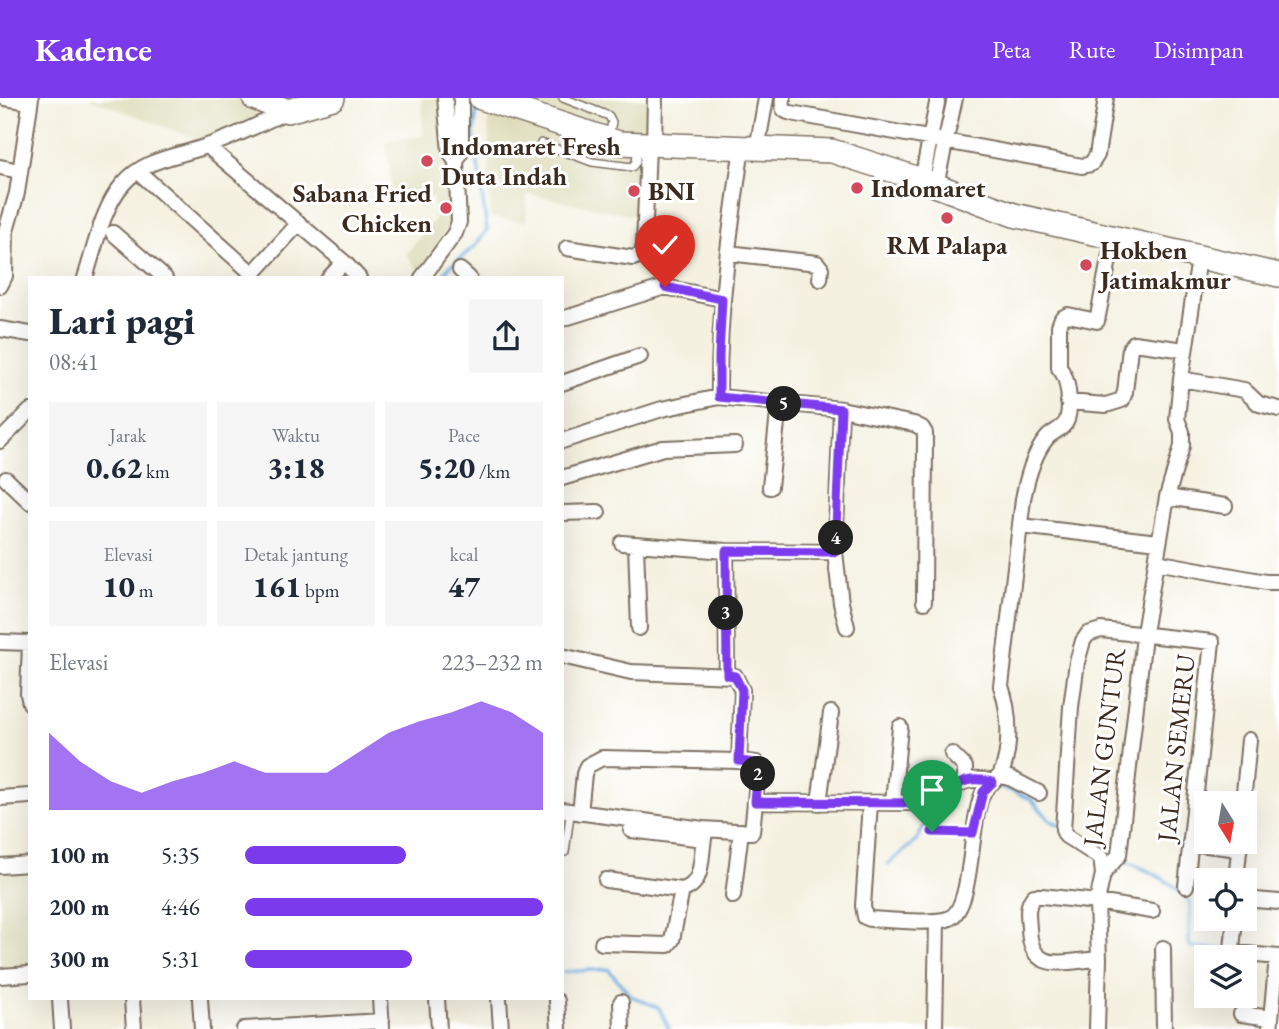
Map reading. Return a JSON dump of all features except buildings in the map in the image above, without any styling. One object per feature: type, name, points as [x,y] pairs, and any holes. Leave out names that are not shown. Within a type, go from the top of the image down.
[{"type":"main road","points":[[254,98],[288,111],[333,98]]},
{"type":"main road","points":[[493,100],[607,141],[647,146],[832,151],[1014,215],[1279,275]]},
{"type":"street","points":[[0,286],[5,276],[3,230],[17,194],[31,100],[5,98]]},
{"type":"street","points":[[423,276],[455,233],[459,222],[456,162],[450,152],[445,98]]},
{"type":"street","points":[[456,162],[461,152],[461,98]]},
{"type":"street","points":[[567,248],[633,258],[641,255],[644,246],[647,146],[655,98]]},
{"type":"street","points":[[719,397],[722,299],[728,253],[749,148],[766,98]]},
{"type":"street","points":[[783,98],[782,107],[792,113],[1082,166],[1091,164],[1097,155],[1107,98]]},
{"type":"street","points":[[938,98],[938,139]]},
{"type":"street","points":[[929,183],[938,139],[955,98]]},
{"type":"street","points":[[86,276],[109,209],[121,185],[133,174],[149,163],[205,147],[288,111]]},
{"type":"street","points":[[212,150],[357,276]]},
{"type":"street","points":[[0,167],[19,170]]},
{"type":"street","points":[[142,175],[251,276],[298,224]]},
{"type":"street","points":[[113,233],[163,276]]},
{"type":"street","points":[[870,803],[863,912],[870,919],[937,921],[952,917],[962,905],[973,833],[983,792],[997,779],[1007,751],[1006,701],[1001,686],[1023,499],[1038,451],[1047,437],[1066,424],[1068,402],[1065,373],[1059,368],[1059,326],[1062,318],[1069,315],[1097,321],[1113,239]]},
{"type":"street","points":[[728,253],[817,263],[821,268],[820,279]]},
{"type":"street","name":"JALAN GUNTUR","points":[[1097,1029],[1097,901],[1104,874],[1117,859],[1143,635],[1167,497],[1182,446],[1182,432],[1177,419],[1199,258]]},
{"type":"street","points":[[331,276],[344,262]]},
{"type":"street","points":[[564,318],[665,287],[722,299]]},
{"type":"street","points":[[0,329],[28,334]]},
{"type":"street","points":[[1068,402],[1106,405],[1122,400],[1130,348],[1134,343],[1185,350]]},
{"type":"street","points":[[564,382],[640,356]]},
{"type":"street","points":[[1181,379],[1244,390],[1259,404],[1279,409]]},
{"type":"street","points":[[564,440],[662,409],[719,397],[841,409],[914,424],[925,433],[924,601]]},
{"type":"street","points":[[771,487],[779,404]]},
{"type":"street","points":[[841,409],[835,552],[841,603],[847,627]]},
{"type":"street","points":[[0,441],[28,414]]},
{"type":"street","points":[[564,477],[663,448],[735,446]]},
{"type":"street","points":[[6,480],[28,500]]},
{"type":"street","points":[[1167,497],[1225,506]]},
{"type":"street","points":[[564,513],[598,512]]},
{"type":"street","points":[[1021,526],[1158,542]]},
{"type":"street","points":[[639,628],[629,545],[726,551],[835,552]]},
{"type":"street","points":[[726,551],[727,675]]},
{"type":"street","points":[[1156,562],[1279,582]]},
{"type":"street","points":[[1104,874],[1101,858],[1066,836],[1062,826],[1077,662],[1088,634],[1101,631],[1143,635]]},
{"type":"street","name":"JALAN SEMERU","points":[[1143,635],[1212,642],[1186,887]]},
{"type":"street","points":[[0,642],[28,644]]},
{"type":"street","points":[[564,656],[631,672],[735,676],[742,690],[739,761]]},
{"type":"street","points":[[819,803],[831,713]]},
{"type":"street","points":[[893,803],[900,727]]},
{"type":"street","points":[[1244,791],[1249,740]]},
{"type":"street","points":[[952,754],[965,767],[965,781]]},
{"type":"street","points":[[625,829],[703,834],[752,832],[758,768],[756,763],[602,758],[587,766],[570,811],[703,834]]},
{"type":"street","points":[[755,802],[927,803],[939,799],[958,782],[1010,778],[1039,793]]},
{"type":"street","points":[[0,798],[28,796]]},
{"type":"street","points":[[733,896],[741,831]]},
{"type":"street","points":[[606,880],[681,890],[691,887],[696,881],[703,834]]},
{"type":"street","points":[[1190,843],[1194,843]]},
{"type":"street","points":[[0,866],[28,864]]},
{"type":"street","points":[[602,943],[668,945],[672,940],[681,890]]},
{"type":"street","points":[[1099,959],[1043,961],[1037,957],[1029,940],[1028,906],[1034,896],[1097,901],[1152,911]]},
{"type":"street","points":[[1257,900],[1279,902]]},
{"type":"street","points":[[934,1029],[937,921]]},
{"type":"street","points":[[1234,931],[1232,949],[1236,953],[1278,957],[1273,1016],[1241,1014]]},
{"type":"street","points":[[1163,948],[1164,1029]]},
{"type":"street","points":[[0,976],[28,974]]},
{"type":"street","points":[[60,1000],[62,1029]]},
{"type":"street","points":[[132,1000],[134,1029]]},
{"type":"street","points":[[200,1000],[202,1029]]},
{"type":"street","points":[[244,1029],[382,1025],[380,1000]]},
{"type":"street","points":[[437,1000],[439,1029]]},
{"type":"street","points":[[499,1000],[501,1029]]},
{"type":"street","points":[[557,1001],[559,1029]]},
{"type":"street","points":[[621,1002],[622,1029]]},
{"type":"lane","points":[[563,98],[609,116],[612,122],[607,141]]},
{"type":"lane","points":[[541,143],[592,162],[632,167],[647,146]]},
{"type":"lane","points":[[565,852],[570,811]]},
{"type":"lane","points":[[932,832],[973,833]]},
{"type":"shaded area","points":[[89,98],[283,98],[269,116],[205,142]]},
{"type":"shaded area","points":[[422,98],[438,98],[452,221],[419,272],[406,254],[435,219],[433,197],[393,201],[386,141],[423,136]]},
{"type":"shaded area","points":[[488,98],[650,98],[640,217],[527,194],[526,222],[490,217]]},
{"type":"shaded area","points":[[28,870],[28,969],[0,971],[0,872]]},
{"type":"waterway","points":[[443,276],[448,268],[474,247],[487,230],[474,135],[477,104]]},
{"type":"waterway","points":[[996,785],[1031,799],[1050,820],[1059,825]]},
{"type":"waterway","points":[[888,864],[916,841],[927,821],[943,802]]},
{"type":"waterway","points":[[1087,841],[1113,857]]},
{"type":"waterway","points":[[1120,860],[1158,876],[1190,902],[1189,943],[1194,947]]},
{"type":"waterway","points":[[564,972],[608,969],[631,996],[659,1008],[669,1029]]},
{"type":"place","name":"Indomaret Fresh Duta Indah","points":[[427,161]]},
{"type":"place","name":"Indomaret","points":[[857,188]]},
{"type":"place","name":"BNI","points":[[634,191]]},
{"type":"place","name":"Sabana Fried Chicken","points":[[446,208]]},
{"type":"place","name":"RM Palapa","points":[[947,218]]},
{"type":"place","name":"Hokben Jatimakmur","points":[[1086,265]]},
{"type":"route","points":[[665,287],[722,299],[719,397],[841,409],[835,552],[726,551],[727,675],[738,679],[742,690],[739,761],[756,763],[758,768],[755,802],[927,803],[939,799],[958,782],[979,779],[993,782],[983,792],[973,833],[932,832]]}]
